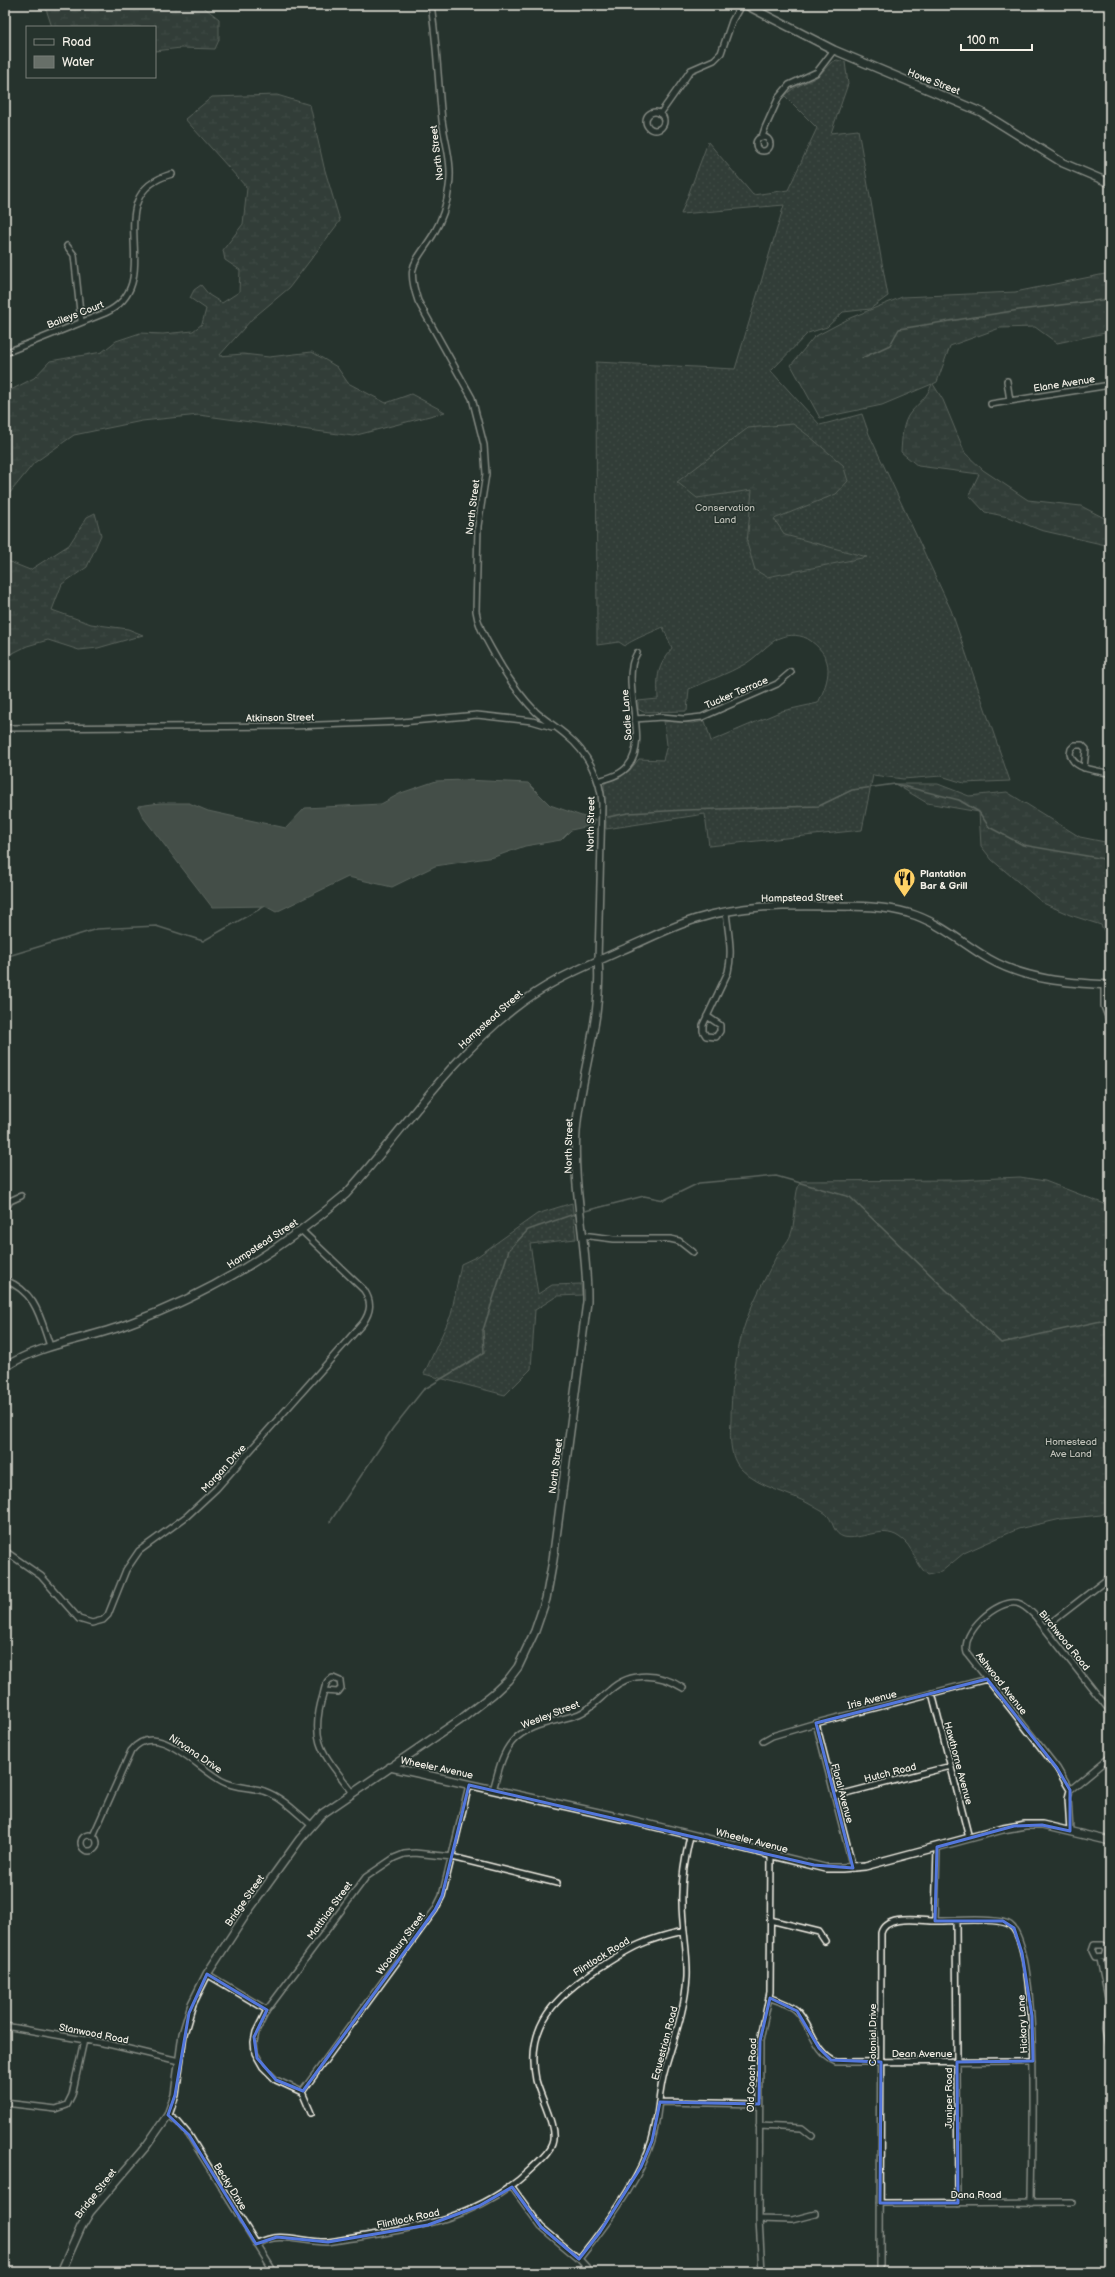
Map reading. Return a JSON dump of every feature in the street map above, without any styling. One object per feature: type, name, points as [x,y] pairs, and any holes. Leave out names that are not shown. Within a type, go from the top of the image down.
[{"type":"street","name":"North Street","points":[[431,5],[436,42],[443,123],[449,158],[450,184],[441,220],[415,260],[412,279],[418,301],[472,398],[484,445],[485,484],[478,531],[476,611],[478,622],[482,633],[515,687],[553,727],[566,735],[579,747],[598,781],[602,804],[598,960],[600,978],[596,1020],[580,1102],[576,1133],[582,1235],[588,1281],[586,1317],[553,1560],[542,1613]]},
{"type":"street","points":[[660,114],[691,70],[714,60],[721,53],[726,43],[729,28],[741,5]]},
{"type":"street","name":"Howe Street","points":[[746,5],[834,50],[981,112],[1063,163],[1110,183]]},
{"type":"street","points":[[762,137],[764,128],[779,97],[789,85],[817,72],[834,50]]},
{"type":"street","name":"Baileys Court","points":[[5,353],[113,309],[130,289],[136,271],[132,222],[137,203],[151,183],[172,174]]},
{"type":"street","points":[[67,246],[72,250],[74,258],[81,321]]},
{"type":"street","points":[[1007,380],[1010,401]]},
{"type":"street","name":"Elane Avenue","points":[[991,404],[1110,385]]},
{"type":"street","name":"Sadie Lane","points":[[598,781],[619,773],[627,768],[632,760],[636,747],[631,667],[637,653]]},
{"type":"street","name":"Tucker Terrace","points":[[635,719],[662,716],[684,719],[702,716],[777,684],[792,672]]},
{"type":"street","name":"Atkinson Street","points":[[5,728],[291,726],[402,722],[477,715],[532,721],[553,727]]},
{"type":"street","points":[[1084,768],[1086,749],[1082,746],[1075,745],[1070,751],[1070,758],[1084,768],[1110,774]]},
{"type":"street","name":"Hampstead Street","points":[[5,1367],[28,1354],[50,1346],[125,1325],[183,1302],[207,1290],[301,1230],[326,1212],[346,1194],[464,1057],[512,1010],[560,977],[696,919],[726,912],[764,906],[804,905],[894,910],[910,913],[928,922],[991,960],[1032,976],[1074,984],[1107,985]]},
{"type":"street","points":[[707,1016],[729,967],[730,951],[726,912]]},
{"type":"street","points":[[1107,985],[1104,1006],[1109,1014],[1110,1022]]},
{"type":"street","points":[[5,1210],[10,1201],[21,1196]]},
{"type":"street","name":"Morgan Drive","points":[[5,1551],[41,1576],[79,1619],[92,1623],[103,1620],[108,1615],[126,1570],[139,1551],[187,1516],[216,1489],[363,1323],[370,1313],[370,1301],[364,1290],[301,1230]]},
{"type":"street","points":[[582,1235],[614,1238],[670,1238],[679,1241],[693,1252]]},
{"type":"street","points":[[5,1280],[23,1290],[32,1300],[50,1346]]},
{"type":"street","points":[[1044,1628],[1110,1577]]},
{"type":"street","name":"Birchwood Road","points":[[1018,1603],[1030,1611],[1110,1711]]},
{"type":"street","name":"Ashwood Avenue","points":[[1018,1603],[1006,1604],[979,1622],[967,1637],[965,1647],[987,1679],[1053,1762],[1070,1790]]},
{"type":"street","name":"Bridge Street","points":[[61,2272],[81,2227],[90,2212],[148,2144],[168,2115],[175,2095],[179,2061],[189,2013],[207,1974],[248,1911],[311,1825],[322,1814],[352,1792],[460,1720],[502,1686],[524,1658],[542,1613]]},
{"type":"street","name":"Wesley Street","points":[[493,1790],[506,1749],[525,1731],[580,1714],[590,1708],[621,1681],[631,1678],[654,1676],[673,1682],[683,1688]]},
{"type":"street","name":"Iris Avenue","points":[[763,1741],[772,1736],[816,1723],[987,1679]]},
{"type":"street","points":[[324,1691],[316,1720],[318,1741],[325,1756],[352,1792]]},
{"type":"street","name":"Hawthorne Avenue","points":[[932,1693],[969,1838]]},
{"type":"street","name":"Floral Avenue","points":[[816,1723],[853,1868]]},
{"type":"street","name":"Nirvana Drive","points":[[93,1836],[131,1751],[139,1743],[150,1740],[166,1743],[223,1782],[269,1794],[284,1802],[311,1825]]},
{"type":"street","points":[[1070,1831],[1068,1798],[1070,1790],[1110,1757]]},
{"type":"street","name":"Hutch Road","points":[[835,1796],[951,1766]]},
{"type":"street","name":"Wheeler Avenue","points":[[390,1767],[626,1819],[690,1836],[825,1868],[853,1868],[1025,1825],[1042,1825],[1110,1842]]},
{"type":"street","name":"Woodbury Street","points":[[302,2092],[435,1910],[442,1896],[470,1785]]},
{"type":"street","name":"Equestrian Road","points":[[579,2259],[600,2232],[641,2167],[652,2142],[665,2070],[676,2038],[684,2000],[687,1967],[682,1878],[690,1836]]},
{"type":"street","points":[[935,1921],[937,1847]]},
{"type":"street","name":"Matthias Street","points":[[302,2092],[276,2080],[269,2074],[257,2058],[254,2037],[267,2010],[366,1876],[384,1863],[404,1854],[452,1857],[557,1883]]},
{"type":"street","name":"Old Coach Road","points":[[762,2272],[759,2219],[760,2041],[770,1998],[772,1855]]},
{"type":"street","points":[[770,1920],[816,1930],[822,1935],[825,1941]]},
{"type":"street","name":"Colonial Drive","points":[[880,2272],[880,2062],[882,1930],[891,1921],[935,1921]]},
{"type":"street","name":"Hickory Lane","points":[[935,1921],[1003,1921],[1011,1925],[1016,1932],[1022,1952],[1030,1998],[1033,2061],[1032,2203]]},
{"type":"street","name":"Juniper Road","points":[[956,1921],[958,2203]]},
{"type":"street","name":"Flintlock Road","points":[[256,2244],[277,2236],[316,2242],[328,2242],[428,2225],[479,2206],[512,2187],[548,2152],[553,2140],[552,2126],[536,2079],[534,2053],[540,2026],[554,2003],[573,1984],[633,1946],[650,1939],[684,1931]]},
{"type":"street","points":[[1110,1954],[1102,1957],[1109,2004],[1107,2026],[1110,2043]]},
{"type":"street","points":[[207,1974],[267,2010]]},
{"type":"street","name":"Dean Avenue","points":[[770,1998],[788,2005],[797,2011],[820,2048],[831,2060],[842,2063],[1033,2061]]},
{"type":"street","name":"Stanwood Road","points":[[5,2026],[84,2040],[179,2061]]},
{"type":"street","points":[[5,2103],[56,2109],[67,2105],[72,2095],[84,2040]]},
{"type":"street","points":[[302,2092],[311,2113]]},
{"type":"street","points":[[660,2102],[759,2104]]},
{"type":"street","name":"Becky Drive","points":[[168,2115],[178,2122],[189,2135],[274,2272]]},
{"type":"street","points":[[759,2126],[802,2128],[812,2136]]},
{"type":"street","points":[[512,2187],[541,2227],[579,2259],[591,2272]]},
{"type":"street","name":"Dana Road","points":[[880,2203],[1072,2202]]},
{"type":"street","points":[[759,2219],[792,2220],[815,2214]]},
{"type":"highlighted area","points":[[987,1679],[1057,1768],[1070,1790],[1070,1831],[1042,1825],[1014,1826],[937,1847],[935,1921],[1003,1921],[1014,1928],[1022,1953],[1032,2016],[1033,2061],[957,2062],[958,2203],[880,2203],[881,2062],[831,2060],[819,2048],[797,2011],[770,1998],[760,2041],[759,2104],[660,2102],[652,2141],[641,2167],[600,2232],[579,2259],[541,2227],[512,2187],[479,2206],[428,2225],[328,2242],[277,2237],[256,2244],[189,2135],[168,2115],[175,2095],[189,2013],[207,1974],[267,2010],[254,2037],[257,2058],[276,2080],[303,2091],[435,1910],[442,1896],[469,1785],[814,1865],[853,1868],[816,1723]]},
{"type":"green space","points":[[35,5],[201,5],[219,19],[219,40],[215,49],[181,48],[156,51],[156,26],[52,26],[46,9]]},
{"type":"green space","name":"Conservation Land","points":[[837,60],[845,62],[848,84],[831,133],[858,130],[888,296],[870,309],[843,312],[827,327],[808,333],[771,371],[820,425],[862,414],[869,434],[951,610],[1010,781],[964,783],[941,776],[903,779],[873,775],[862,830],[709,846],[705,814],[606,829],[604,785],[606,782],[629,771],[639,759],[663,760],[667,745],[664,721],[693,723],[705,721],[711,741],[782,711],[818,703],[825,685],[828,669],[827,662],[819,648],[804,637],[795,635],[787,636],[779,638],[745,664],[689,689],[687,711],[643,712],[638,709],[638,701],[658,699],[659,672],[663,661],[672,648],[663,627],[625,646],[619,642],[597,645],[596,362],[735,369],[784,205],[681,214],[708,142],[753,195],[788,190],[817,128],[785,96],[796,87],[818,76],[831,63]]},
{"type":"green space","points":[[277,95],[310,105],[324,167],[340,221],[289,288],[252,319],[219,356],[243,354],[269,357],[312,352],[337,367],[348,383],[386,403],[411,394],[445,412],[353,436],[199,415],[142,421],[74,435],[34,463],[5,499],[5,393],[34,378],[50,361],[102,352],[116,341],[140,333],[163,334],[193,331],[202,324],[206,309],[190,298],[194,290],[201,285],[209,295],[222,303],[239,292],[240,270],[225,260],[223,250],[243,224],[247,188],[185,119],[212,97]]},
{"type":"green space","points":[[1110,273],[1110,332],[1057,343],[1035,327],[1000,328],[950,346],[937,382],[933,384],[943,400],[965,453],[983,470],[1028,500],[1081,506],[1110,521],[1110,546],[1040,530],[1008,517],[985,512],[969,495],[979,474],[918,466],[901,452],[903,431],[908,416],[926,396],[932,384],[882,405],[820,418],[791,365],[814,337],[850,318],[902,297],[1015,292]]},
{"type":"green space","points":[[793,424],[843,465],[848,481],[836,494],[774,519],[785,535],[867,557],[767,577],[755,570],[747,543],[752,490],[697,498],[677,482],[748,428]]},
{"type":"green space","points":[[95,513],[101,535],[87,567],[62,584],[52,610],[91,624],[128,629],[143,635],[98,648],[79,650],[48,640],[27,646],[5,657],[5,560],[30,570],[69,545],[87,517]]},
{"type":"green space","points":[[895,784],[938,784],[969,796],[1007,792],[1080,837],[1110,843],[1110,943],[1101,925],[1070,915],[1043,903],[992,860],[981,846],[979,812],[927,803]]},
{"type":"green space","name":"Homestead Ave Land","points":[[1020,1177],[1045,1181],[1110,1206],[1110,1510],[1101,1515],[1061,1519],[1018,1529],[964,1553],[941,1572],[928,1575],[920,1566],[908,1545],[899,1537],[885,1532],[850,1538],[840,1536],[825,1513],[804,1501],[766,1486],[749,1476],[741,1469],[732,1452],[730,1432],[733,1381],[740,1342],[746,1320],[755,1299],[777,1256],[791,1234],[797,1191],[801,1181],[956,1180]]},
{"type":"green space","points":[[572,1203],[576,1239],[530,1244],[538,1294],[552,1285],[581,1284],[582,1295],[557,1296],[535,1310],[531,1369],[505,1395],[424,1374],[451,1315],[461,1264],[478,1256],[537,1214]]},
{"type":"water","points":[[465,780],[528,783],[550,805],[593,820],[594,825],[571,830],[561,840],[525,846],[494,857],[435,866],[392,887],[348,877],[276,912],[265,906],[212,907],[143,817],[138,806],[160,803],[189,803],[208,811],[286,828],[305,808],[381,804],[401,793],[436,781]]},
{"type":"waterway","points":[[862,358],[890,345],[899,329],[1019,310],[1110,299]]},
{"type":"waterway","points":[[608,817],[628,813],[685,810],[819,806],[852,790],[895,784],[959,800],[979,812],[989,827],[1023,845],[1110,860]]},
{"type":"waterway","points":[[591,821],[596,820]]},
{"type":"waterway","points":[[5,957],[97,929],[156,926],[203,941],[265,906]]},
{"type":"waterway","points":[[585,1211],[644,1196],[664,1200],[699,1183],[776,1176],[850,1197],[1001,1343],[1110,1319]]},
{"type":"waterway","points":[[330,1522],[393,1428],[423,1390],[484,1353],[483,1330],[509,1250],[528,1230],[574,1214]]},
{"type":"place","name":"Plantation Bar & Grill","points":[[905,898]]}]
